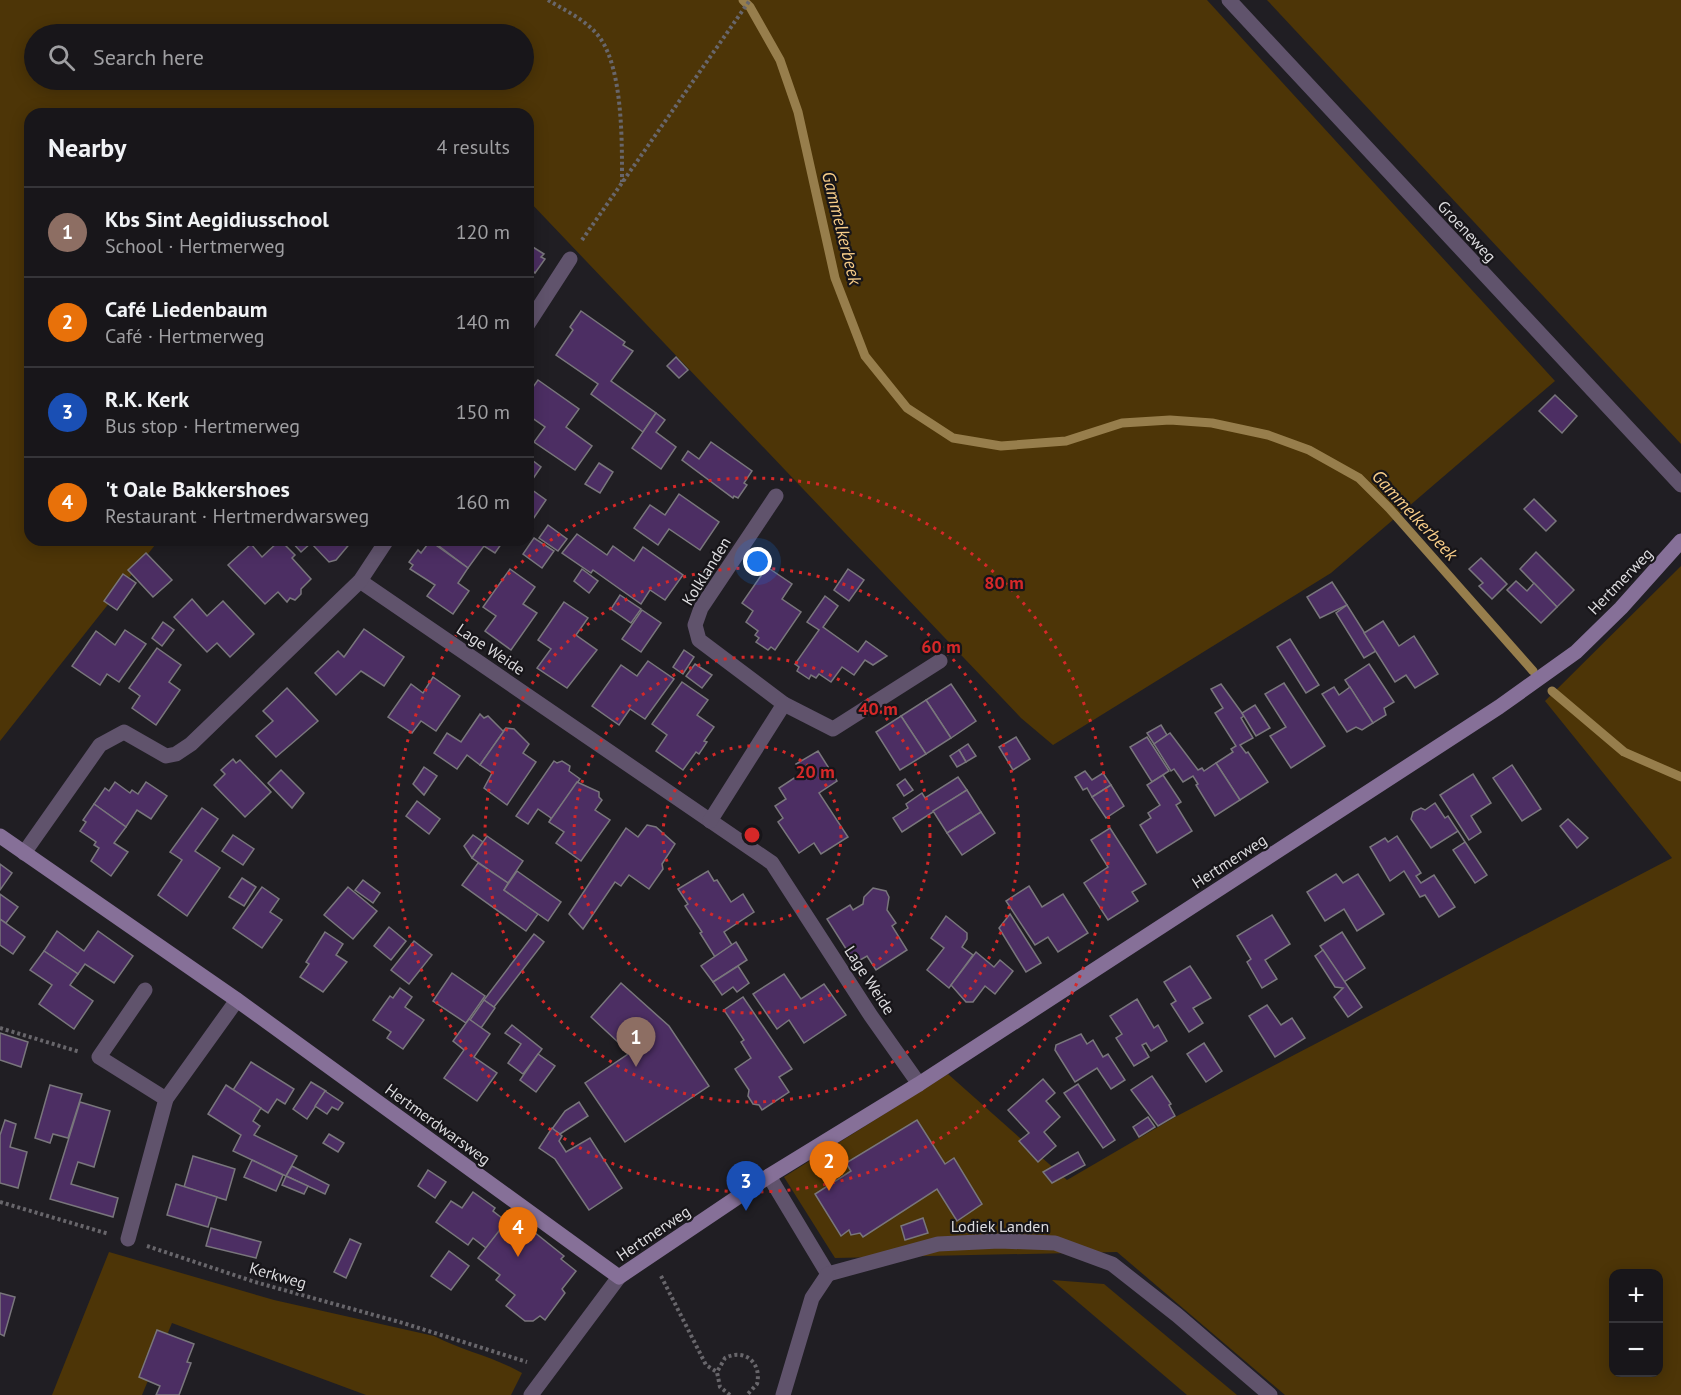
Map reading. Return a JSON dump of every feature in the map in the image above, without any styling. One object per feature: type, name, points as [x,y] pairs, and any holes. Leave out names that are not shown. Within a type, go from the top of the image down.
[{"type":"street","name":"Groeneweg","points":[[1229,0],[1681,485]]},
{"type":"street","points":[[534,315],[570,259]]},
{"type":"street","name":"Kolklanden","points":[[776,496],[701,608],[695,625],[699,640],[783,704],[833,729],[940,661]]},
{"type":"street","name":"Hertmerweg","points":[[531,1395],[619,1278],[770,1176],[919,1084],[1499,707],[1576,652],[1621,608],[1681,541]]},
{"type":"street","points":[[24,853],[100,745],[124,732],[166,756],[176,754],[191,744],[360,581],[383,546]]},
{"type":"street","name":"Lage Weide","points":[[360,581],[772,863],[871,1016],[919,1084]]},
{"type":"street","points":[[710,821],[783,704]]},
{"type":"street","name":"Hertmerdwarsweg","points":[[0,837],[237,1000],[619,1278]]},
{"type":"street","points":[[145,990],[99,1057],[166,1099]]},
{"type":"street","points":[[128,1239],[166,1099],[237,1000]]},
{"type":"street","points":[[770,1176],[828,1274],[812,1298],[783,1395]]},
{"type":"street","name":"Lodiek Landen","points":[[828,1274],[938,1244],[999,1241],[1055,1243],[1112,1264],[1160,1301],[1270,1395]]},
{"type":"path","points":[[548,0],[583,21],[600,36],[607,50],[622,115],[622,183]]},
{"type":"path","points":[[570,259],[750,0]]},
{"type":"path","points":[[0,1028],[99,1057]]},
{"type":"path","name":"Kerkweg","points":[[0,1202],[128,1239],[255,1281],[524,1359],[546,1378]]},
{"type":"path","points":[[650,1256],[706,1365],[717,1372]]},
{"type":"path","points":[[730,1395],[720,1387],[717,1372],[720,1364],[732,1355],[745,1356],[752,1359],[756,1365],[759,1376],[757,1384],[747,1395]]},
{"type":"shaded area","points":[[0,0],[1207,0],[1555,381],[1331,573],[1053,745],[1021,718],[534,206],[534,108],[24,108],[24,546],[154,546],[0,741]]},
{"type":"shaded area","points":[[1267,0],[1681,0],[1681,444]]},
{"type":"shaded area","points":[[1681,566],[1681,1395],[1285,1395],[1117,1252],[835,1258],[784,1177],[948,1074],[1067,1180],[1177,1116],[1672,858],[1545,701]]},
{"type":"shaded area","points":[[109,1252],[274,1300],[434,1336],[522,1373],[511,1395],[366,1395],[172,1323],[142,1395],[52,1395]]},
{"type":"shaded area","points":[[1052,1280],[1104,1284],[1237,1395],[1187,1395]]},
{"type":"building","points":[[534,248],[544,254],[541,257],[545,259],[535,273]]},
{"type":"building","points":[[581,311],[625,342],[623,345],[633,351],[611,381],[656,413],[643,432],[591,394],[598,384],[556,355],[573,330],[570,327]]},
{"type":"building","points":[[676,357],[688,370],[679,378],[667,366]]},
{"type":"building","points":[[538,380],[579,409],[566,427],[592,446],[575,470],[534,442],[545,427],[534,419],[534,386]]},
{"type":"building","points":[[1555,395],[1577,416],[1562,433],[1539,411]]},
{"type":"building","points":[[656,413],[665,420],[656,432],[676,447],[661,469],[632,448]]},
{"type":"building","points":[[711,442],[752,471],[744,483],[747,485],[738,498],[734,496],[733,498],[682,460],[688,451],[699,459]]},
{"type":"building","points":[[534,462],[541,467],[534,477]]},
{"type":"building","points":[[599,463],[613,472],[600,493],[585,484]]},
{"type":"building","points":[[534,491],[546,500],[534,518]]},
{"type":"building","points":[[679,494],[719,522],[700,550],[669,529],[658,545],[634,528],[650,505],[665,515]]},
{"type":"building","points":[[1534,499],[1556,521],[1546,531],[1524,509]]},
{"type":"building","points":[[548,525],[567,539],[558,551],[539,538]]},
{"type":"building","points":[[577,534],[607,555],[613,546],[634,561],[643,547],[683,575],[665,600],[650,590],[641,604],[593,570],[591,573],[562,553]]},
{"type":"building","points":[[534,538],[554,551],[542,568],[523,554],[528,546],[534,546]]},
{"type":"building","points":[[249,546],[253,546],[262,557],[274,546],[286,546],[295,555],[292,558],[311,579],[301,589],[301,594],[295,600],[290,598],[287,602],[278,592],[265,604],[228,565]]},
{"type":"building","points":[[296,546],[308,546],[301,552]]},
{"type":"building","points":[[314,546],[348,546],[336,560],[329,562]]},
{"type":"building","points":[[426,546],[437,546],[468,568],[458,583],[469,591],[453,614],[427,596],[435,585],[410,569],[413,565],[409,562],[418,550],[421,553]]},
{"type":"building","points":[[439,546],[484,546],[468,568]]},
{"type":"building","points":[[484,546],[500,546],[495,553]]},
{"type":"building","points":[[1536,552],[1574,590],[1557,607],[1520,569]]},
{"type":"building","points":[[146,553],[172,580],[153,597],[128,570]]},
{"type":"building","points":[[1481,558],[1507,584],[1492,599],[1479,586],[1483,583],[1469,569]]},
{"type":"building","points":[[767,567],[792,584],[782,599],[801,612],[775,650],[771,647],[768,650],[756,642],[759,638],[755,635],[758,631],[746,622],[753,611],[742,603]]},
{"type":"building","points":[[510,569],[535,587],[523,604],[537,613],[511,650],[485,631],[496,616],[483,607]]},
{"type":"building","points":[[582,569],[598,581],[589,593],[574,581]]},
{"type":"building","points":[[848,569],[864,580],[849,601],[834,590]]},
{"type":"building","points":[[123,574],[136,583],[117,610],[104,601]]},
{"type":"building","points":[[1516,581],[1527,591],[1534,583],[1557,607],[1541,623],[1507,590]]},
{"type":"building","points":[[1332,582],[1347,605],[1320,618],[1307,597]]},
{"type":"building","points":[[620,595],[641,609],[631,623],[611,609]]},
{"type":"building","points":[[825,596],[838,606],[823,627],[858,652],[866,641],[887,656],[873,665],[865,660],[854,675],[842,667],[831,682],[819,674],[816,678],[811,675],[809,679],[797,671],[799,667],[795,664],[819,630],[807,622]]},
{"type":"building","points":[[192,599],[207,616],[223,601],[254,634],[230,657],[217,643],[207,652],[174,617]]},
{"type":"building","points":[[564,602],[588,618],[576,635],[597,650],[567,688],[537,668],[551,649],[538,640]]},
{"type":"building","points":[[1347,605],[1376,651],[1364,658],[1336,613]]},
{"type":"building","points":[[642,610],[661,623],[641,652],[622,639]]},
{"type":"building","points":[[1383,621],[1399,646],[1414,636],[1438,674],[1415,688],[1406,675],[1395,682],[1364,633]]},
{"type":"building","points":[[163,622],[174,630],[162,646],[152,638]]},
{"type":"building","points":[[364,629],[404,657],[384,686],[361,671],[336,695],[315,673],[338,651],[344,657]]},
{"type":"building","points":[[125,630],[146,644],[119,682],[107,674],[100,685],[72,666],[96,631],[115,645]]},
{"type":"building","points":[[1290,639],[1319,685],[1306,693],[1277,647]]},
{"type":"building","points":[[157,648],[181,665],[169,682],[180,690],[156,725],[132,708],[140,696],[129,688]]},
{"type":"building","points":[[684,650],[694,657],[683,674],[673,667]]},
{"type":"building","points":[[648,661],[674,679],[645,719],[630,709],[619,725],[592,706],[621,665],[637,676]]},
{"type":"building","points":[[695,664],[712,675],[702,688],[686,676]]},
{"type":"building","points":[[1369,664],[1394,702],[1384,708],[1386,715],[1373,723],[1345,680]]},
{"type":"building","points":[[433,677],[460,696],[436,731],[421,721],[412,733],[388,717],[411,684],[423,693]]},
{"type":"building","points":[[682,682],[708,700],[697,715],[714,727],[704,741],[707,742],[699,754],[696,752],[683,770],[656,751],[667,735],[652,724]]},
{"type":"building","points":[[1284,683],[1325,746],[1291,768],[1270,736],[1286,727],[1265,694]]},
{"type":"building","points":[[951,684],[976,721],[951,738],[926,700]]},
{"type":"building","points":[[1221,684],[1244,716],[1241,718],[1253,738],[1240,745],[1246,753],[1248,752],[1268,782],[1240,800],[1216,763],[1233,752],[1231,749],[1236,746],[1215,713],[1223,708],[1211,689]]},
{"type":"building","points":[[1334,687],[1339,695],[1350,687],[1373,723],[1362,730],[1356,727],[1347,732],[1322,694]]},
{"type":"building","points":[[287,688],[318,721],[276,757],[256,736],[273,721],[263,711]]},
{"type":"building","points":[[926,700],[951,738],[926,754],[901,716]]},
{"type":"building","points":[[1255,705],[1270,728],[1256,736],[1242,713]]},
{"type":"building","points":[[480,714],[484,718],[488,716],[503,731],[506,728],[480,765],[467,755],[457,769],[434,753],[447,733],[461,742]]},
{"type":"building","points":[[901,716],[926,754],[900,770],[876,732]]},
{"type":"building","points":[[1161,725],[1167,735],[1154,744],[1147,733]]},
{"type":"building","points":[[506,728],[514,729],[529,744],[523,753],[536,762],[507,805],[484,788],[492,773],[480,765]]},
{"type":"building","points":[[1170,733],[1198,770],[1202,768],[1204,771],[1216,763],[1240,800],[1215,816],[1193,776],[1183,782],[1174,769],[1171,771],[1154,744]]},
{"type":"building","points":[[1016,737],[1030,759],[1013,770],[999,747]]},
{"type":"building","points":[[1147,737],[1169,771],[1152,782],[1130,747]]},
{"type":"building","points":[[968,744],[976,756],[966,762],[959,750]]},
{"type":"building","points":[[959,750],[966,762],[957,767],[950,756]]},
{"type":"building","points":[[818,751],[837,781],[819,793],[848,837],[821,854],[814,843],[799,853],[778,822],[783,818],[775,806],[786,799],[779,788],[802,773],[796,764]]},
{"type":"building","points":[[233,759],[236,763],[240,760],[271,792],[245,817],[214,785],[225,774],[221,770]]},
{"type":"building","points":[[554,761],[557,763],[562,761],[570,766],[569,771],[580,779],[549,822],[551,818],[538,809],[528,824],[516,816]]},
{"type":"building","points":[[1512,765],[1541,809],[1522,821],[1493,778]]},
{"type":"building","points":[[424,767],[437,776],[424,795],[413,784]]},
{"type":"building","points":[[281,770],[304,793],[292,808],[268,783]]},
{"type":"building","points":[[1085,771],[1092,780],[1103,773],[1111,785],[1092,797],[1087,788],[1083,790],[1075,777]]},
{"type":"building","points":[[1473,774],[1491,803],[1471,816],[1481,832],[1469,840],[1440,795]]},
{"type":"building","points":[[1163,775],[1181,802],[1176,805],[1192,831],[1157,853],[1140,825],[1151,818],[1148,813],[1160,805],[1147,785]]},
{"type":"building","points":[[958,777],[967,790],[902,832],[893,818],[908,808],[906,804],[922,793],[925,798]]},
{"type":"building","points":[[905,779],[913,790],[904,796],[897,785]]},
{"type":"building","points":[[115,782],[130,793],[132,790],[138,794],[146,782],[167,796],[151,819],[137,810],[126,827],[94,804],[105,788],[109,791]]},
{"type":"building","points":[[577,782],[599,792],[602,800],[595,810],[610,820],[581,861],[556,843],[564,832],[549,822]]},
{"type":"building","points":[[1111,785],[1124,806],[1106,818],[1092,797]]},
{"type":"building","points":[[967,790],[981,812],[947,833],[933,811]]},
{"type":"building","points":[[417,801],[440,819],[429,834],[406,816]]},
{"type":"building","points":[[1435,803],[1458,831],[1431,848],[1411,819],[1413,812],[1421,808],[1425,810]]},
{"type":"building","points":[[94,804],[126,827],[114,843],[128,852],[111,876],[91,861],[99,848],[94,845],[96,842],[80,831],[86,822],[83,820]]},
{"type":"building","points":[[202,808],[218,819],[195,851],[220,868],[187,916],[158,895],[182,860],[170,852]]},
{"type":"building","points":[[981,812],[995,833],[962,855],[947,833]]},
{"type":"building","points":[[1568,819],[1588,838],[1577,848],[1560,826]]},
{"type":"building","points":[[647,825],[656,827],[675,844],[662,864],[663,869],[649,889],[629,875],[621,886],[615,882],[583,929],[569,914],[626,828],[638,837]]},
{"type":"building","points":[[1110,828],[1146,884],[1132,892],[1138,901],[1108,920],[1084,883],[1108,867],[1091,840]]},
{"type":"building","points":[[1460,834],[1487,875],[1475,883],[1453,850],[1465,842]]},
{"type":"building","points":[[233,835],[254,849],[243,865],[222,851]]},
{"type":"building","points":[[473,835],[483,842],[472,858],[464,846]]},
{"type":"building","points":[[487,836],[523,861],[508,883],[472,858]]},
{"type":"building","points":[[1397,836],[1421,873],[1416,876],[1421,883],[1434,875],[1455,907],[1439,917],[1425,895],[1420,897],[1404,871],[1390,881],[1370,847],[1385,838],[1388,842]]},
{"type":"building","points":[[478,863],[508,883],[504,890],[538,914],[526,931],[462,885]]},
{"type":"building","points":[[0,864],[12,873],[0,890]]},
{"type":"building","points":[[517,871],[561,902],[548,921],[504,890]]},
{"type":"building","points":[[708,871],[714,881],[717,880],[731,902],[743,894],[754,912],[724,932],[732,945],[715,957],[685,906],[688,904],[678,889]]},
{"type":"building","points":[[1336,874],[1343,883],[1358,874],[1384,914],[1357,931],[1344,909],[1325,921],[1307,892]]},
{"type":"building","points":[[242,878],[256,887],[244,906],[229,897]]},
{"type":"building","points":[[363,880],[380,893],[373,903],[355,890]]},
{"type":"building","points":[[1029,886],[1042,907],[1063,894],[1088,933],[1058,952],[1048,937],[1035,945],[1006,901]]},
{"type":"building","points":[[262,887],[279,899],[270,912],[282,920],[262,948],[233,928]]},
{"type":"building","points":[[348,887],[377,911],[353,939],[324,915]]},
{"type":"building","points":[[873,888],[886,891],[889,897],[887,910],[896,923],[892,926],[907,950],[876,970],[867,956],[855,963],[827,919],[850,905],[853,910],[863,904],[864,897]]},
{"type":"building","points":[[0,894],[18,907],[6,923],[0,919]]},
{"type":"building","points":[[1010,914],[1041,963],[1026,972],[999,928]]},
{"type":"building","points":[[1272,915],[1290,944],[1265,960],[1277,979],[1262,988],[1247,962],[1251,959],[1237,936]]},
{"type":"building","points":[[946,916],[967,933],[967,939],[962,947],[973,955],[949,988],[927,970],[944,948],[931,938]]},
{"type":"building","points":[[0,919],[25,937],[13,954],[0,945]]},
{"type":"building","points":[[389,927],[406,941],[391,960],[374,946]]},
{"type":"building","points":[[57,931],[84,951],[98,931],[133,956],[114,983],[85,964],[78,974],[44,951]]},
{"type":"building","points":[[325,932],[343,944],[336,955],[347,962],[323,992],[300,977],[309,964],[306,962]]},
{"type":"building","points":[[1342,932],[1365,968],[1344,982],[1320,946]]},
{"type":"building","points":[[534,934],[544,942],[494,1007],[484,1000]]},
{"type":"building","points":[[414,941],[432,955],[409,984],[391,970]]},
{"type":"building","points":[[736,942],[747,960],[713,982],[701,966]]},
{"type":"building","points":[[1323,950],[1362,1007],[1348,1017],[1334,997],[1343,988],[1335,987],[1315,956]]},
{"type":"building","points":[[44,951],[78,974],[70,985],[93,1001],[74,1029],[39,1004],[52,985],[30,970]]},
{"type":"building","points":[[976,952],[994,967],[1000,960],[1013,971],[995,994],[985,986],[973,1002],[966,1002],[951,985]]},
{"type":"building","points":[[738,966],[749,983],[737,992],[733,987],[722,995],[713,982]]},
{"type":"building","points":[[1190,966],[1211,998],[1193,1008],[1203,1023],[1189,1032],[1171,1004],[1176,1001],[1164,982]]},
{"type":"building","points":[[452,973],[485,996],[466,1023],[433,1001]]},
{"type":"building","points":[[784,974],[801,999],[824,984],[846,1015],[804,1043],[789,1020],[777,1029],[753,994]]},
{"type":"building","points":[[621,983],[669,1026],[709,1086],[625,1142],[585,1083],[628,1054],[591,1017]]},
{"type":"building","points":[[400,988],[412,997],[405,1007],[424,1020],[403,1049],[387,1038],[391,1032],[373,1020],[390,996],[393,998]]},
{"type":"building","points":[[743,997],[792,1069],[779,1077],[789,1092],[762,1110],[759,1105],[753,1104],[748,1096],[749,1090],[735,1069],[751,1058],[741,1042],[744,1040],[724,1010]]},
{"type":"building","points":[[1137,999],[1154,1028],[1158,1025],[1167,1041],[1151,1051],[1146,1043],[1142,1045],[1149,1057],[1134,1066],[1116,1038],[1122,1034],[1110,1016]]},
{"type":"building","points":[[484,1000],[495,1008],[481,1028],[470,1020]]},
{"type":"building","points":[[1267,1005],[1281,1025],[1292,1018],[1305,1038],[1275,1057],[1249,1016]]},
{"type":"building","points":[[469,1019],[490,1034],[474,1057],[497,1073],[477,1101],[444,1078],[464,1050],[453,1041]]},
{"type":"building","points":[[512,1025],[542,1049],[523,1074],[508,1063],[521,1044],[505,1033]]},
{"type":"building","points":[[0,1033],[28,1042],[21,1067],[0,1060]]},
{"type":"building","points":[[1081,1034],[1087,1044],[1093,1040],[1103,1057],[1108,1054],[1125,1080],[1111,1089],[1097,1068],[1075,1082],[1055,1050],[1056,1045]]},
{"type":"building","points":[[1204,1043],[1222,1071],[1206,1082],[1187,1054]]},
{"type":"building","points":[[538,1054],[555,1066],[536,1092],[520,1080]]},
{"type":"building","points":[[251,1062],[294,1089],[285,1104],[277,1099],[268,1113],[233,1090]]},
{"type":"building","points":[[1152,1076],[1171,1104],[1169,1105],[1175,1116],[1158,1126],[1131,1090]]},
{"type":"building","points":[[1043,1079],[1055,1093],[1046,1101],[1060,1117],[1044,1132],[1056,1146],[1038,1162],[1019,1141],[1029,1133],[1008,1110]]},
{"type":"building","points":[[311,1082],[326,1091],[307,1119],[293,1109]]},
{"type":"building","points":[[1078,1084],[1115,1140],[1103,1148],[1064,1093]]},
{"type":"building","points":[[50,1085],[82,1094],[68,1138],[53,1134],[50,1143],[35,1138]]},
{"type":"building","points":[[226,1085],[261,1108],[253,1121],[260,1126],[254,1135],[297,1156],[286,1176],[233,1151],[241,1135],[208,1114]]},
{"type":"building","points":[[325,1091],[343,1103],[338,1110],[332,1107],[327,1114],[315,1106]]},
{"type":"building","points":[[80,1102],[110,1111],[94,1167],[78,1162],[71,1184],[118,1198],[113,1217],[50,1199]]},
{"type":"building","points":[[579,1102],[588,1116],[560,1134],[552,1129],[565,1111]]},
{"type":"building","points":[[1148,1117],[1155,1127],[1139,1137],[1133,1127]]},
{"type":"building","points":[[5,1120],[16,1124],[10,1147],[27,1152],[18,1188],[0,1183],[0,1135]]},
{"type":"building","points":[[917,1120],[945,1164],[954,1158],[982,1204],[957,1221],[937,1189],[863,1237],[860,1233],[851,1235],[849,1230],[841,1236],[815,1194],[851,1171],[846,1163]]},
{"type":"building","points":[[552,1128],[562,1136],[559,1141],[566,1152],[590,1138],[622,1188],[589,1210],[555,1159],[539,1148]]},
{"type":"building","points":[[329,1134],[344,1143],[338,1152],[323,1143]]},
{"type":"building","points":[[1078,1152],[1085,1165],[1052,1183],[1043,1172]]},
{"type":"building","points":[[193,1156],[235,1169],[226,1200],[184,1187]]},
{"type":"building","points":[[252,1160],[283,1175],[276,1191],[244,1177]]},
{"type":"building","points":[[292,1166],[329,1185],[325,1194],[286,1176]]},
{"type":"building","points":[[428,1170],[446,1182],[435,1198],[418,1186]]},
{"type":"building","points":[[286,1176],[308,1186],[304,1194],[282,1185]]},
{"type":"building","points":[[176,1184],[217,1197],[208,1227],[167,1215]]},
{"type":"building","points":[[473,1192],[495,1208],[493,1211],[507,1222],[486,1248],[473,1238],[468,1245],[436,1222],[451,1201],[462,1208]]},
{"type":"building","points":[[509,1218],[531,1235],[534,1232],[564,1256],[561,1259],[576,1271],[562,1289],[565,1293],[545,1320],[540,1316],[533,1321],[525,1321],[506,1306],[515,1295],[496,1280],[500,1275],[478,1258]]},
{"type":"building","points":[[923,1218],[928,1233],[905,1240],[901,1226]]},
{"type":"building","points":[[211,1228],[261,1242],[256,1258],[206,1246]]},
{"type":"building","points":[[350,1239],[361,1244],[346,1278],[334,1272]]},
{"type":"building","points":[[449,1251],[469,1266],[451,1290],[431,1276]]},
{"type":"building","points":[[0,1293],[15,1297],[4,1336],[0,1334]]},
{"type":"building","points":[[157,1330],[194,1344],[187,1362],[191,1363],[179,1395],[156,1395],[160,1386],[139,1377]]},
{"type":"waterway","name":"Gammelkerbeek","points":[[743,0],[750,7],[780,60],[798,112],[835,278],[865,356],[907,408],[953,438],[1001,446],[1066,441],[1122,423],[1170,420],[1212,423],[1268,435],[1309,450],[1359,478],[1389,508],[1533,671]]},
{"type":"waterway","name":"Gammelkerbeek","points":[[1552,691],[1624,752],[1681,777]]},
{"type":"place","name":"Kbs Sint Aegidiusschool","points":[[636,1067]]},
{"type":"place","name":"Café Liedenbaum","points":[[829,1191]]},
{"type":"place","name":"R.K. Kerk","points":[[746,1211]]},
{"type":"place","name":"'t Oale Bakkershoes","points":[[518,1257]]}]
